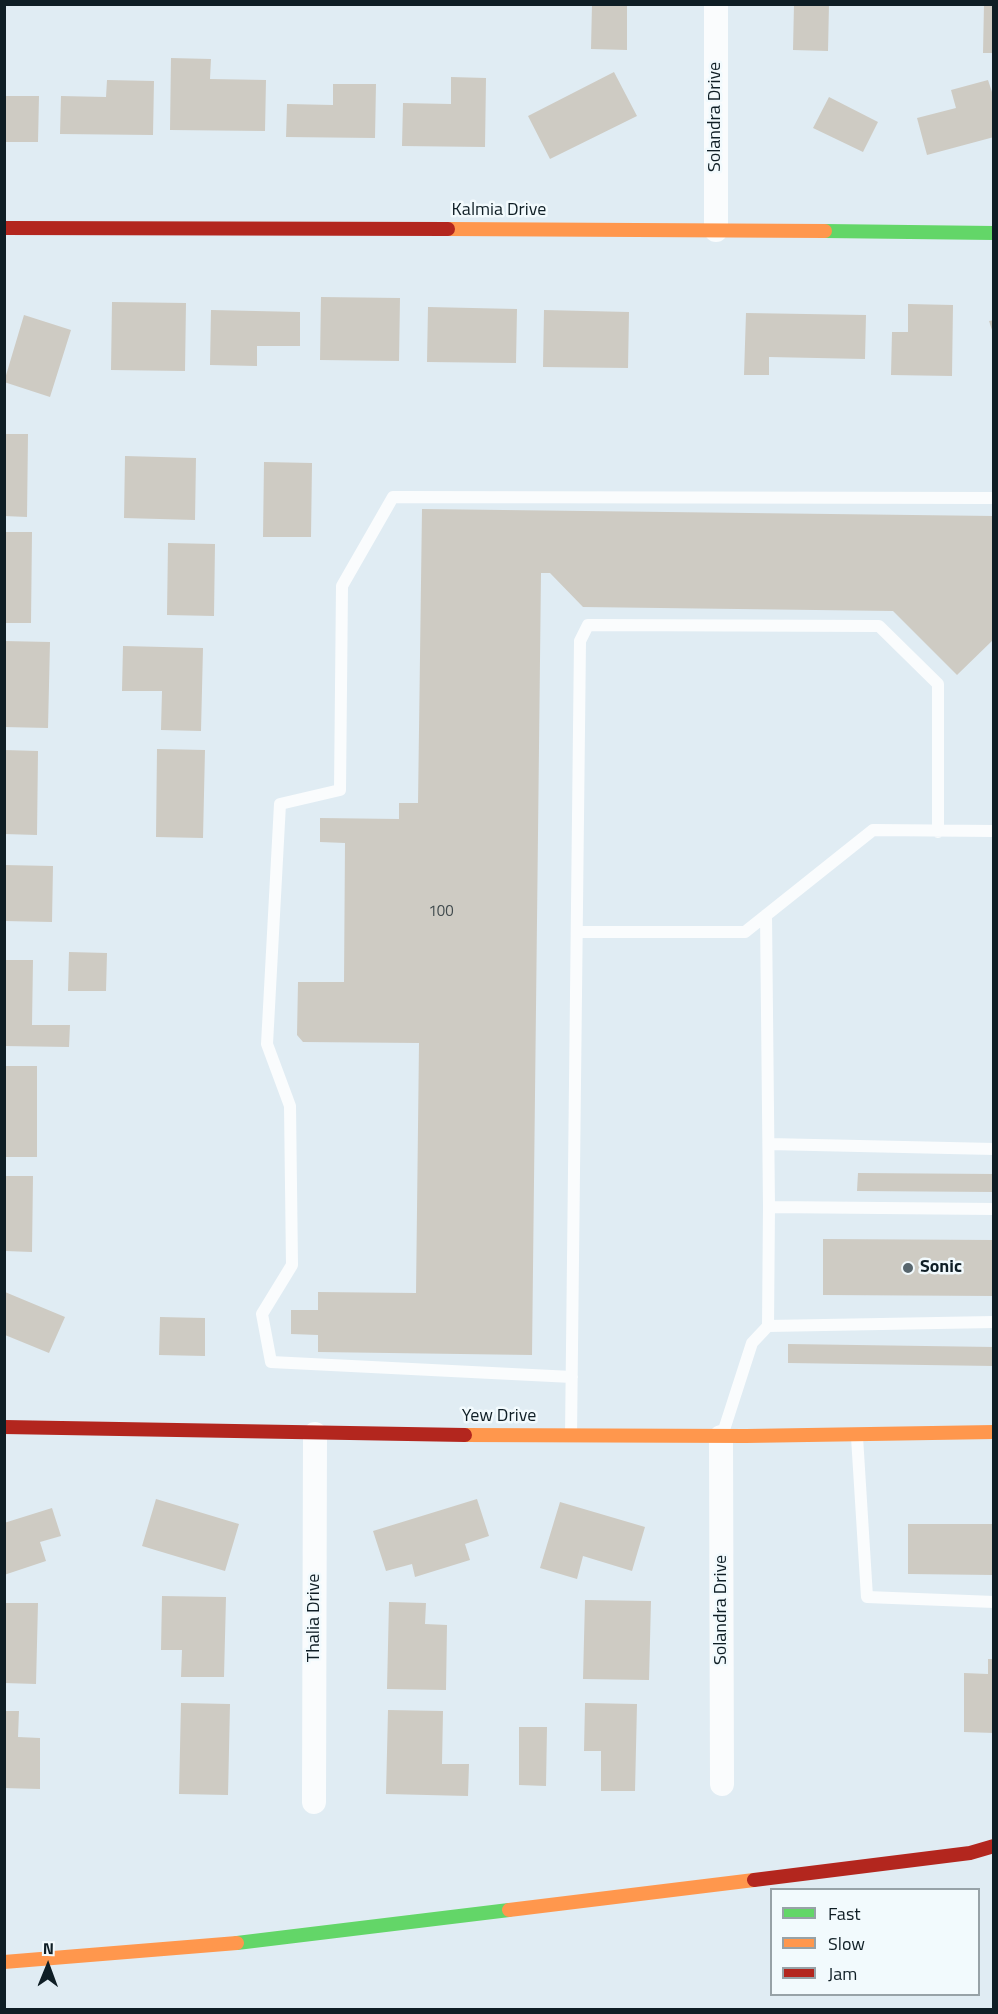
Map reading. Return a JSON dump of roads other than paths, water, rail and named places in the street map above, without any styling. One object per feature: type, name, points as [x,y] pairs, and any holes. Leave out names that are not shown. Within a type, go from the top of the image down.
[{"type":"main road","name":"Kalmia Drive","points":[[4,228],[993,233]]},
{"type":"main road","name":"Yew Drive","points":[[4,1427],[315,1434],[722,1437],[993,1432]]},
{"type":"main road","points":[[4,1962],[243,1943],[970,1852],[993,1846]]},
{"type":"street","name":"Solandra Drive","points":[[716,4],[716,230]]},
{"type":"street","name":"Thalia Drive","points":[[314,1802],[315,1434]]},
{"type":"street","name":"Solandra Drive","points":[[722,1437],[722,1784]]},
{"type":"lane","points":[[572,1377],[271,1362],[262,1314],[292,1265],[290,1106],[267,1044],[280,804],[340,790],[342,586],[393,497],[993,498]]},
{"type":"lane","points":[[571,1436],[580,641],[588,625],[879,626],[938,684],[938,831]]},
{"type":"lane","points":[[577,933],[745,932],[873,830],[993,831]]},
{"type":"lane","points":[[722,1437],[752,1343],[768,1326],[769,1144],[766,915]]},
{"type":"lane","points":[[769,1144],[993,1149]]},
{"type":"lane","points":[[769,1207],[993,1209]]},
{"type":"lane","points":[[768,1326],[993,1322]]},
{"type":"lane","points":[[857,1436],[867,1597],[993,1602]]},
{"type":"place","name":"Sonic","points":[[908,1268]]}]
